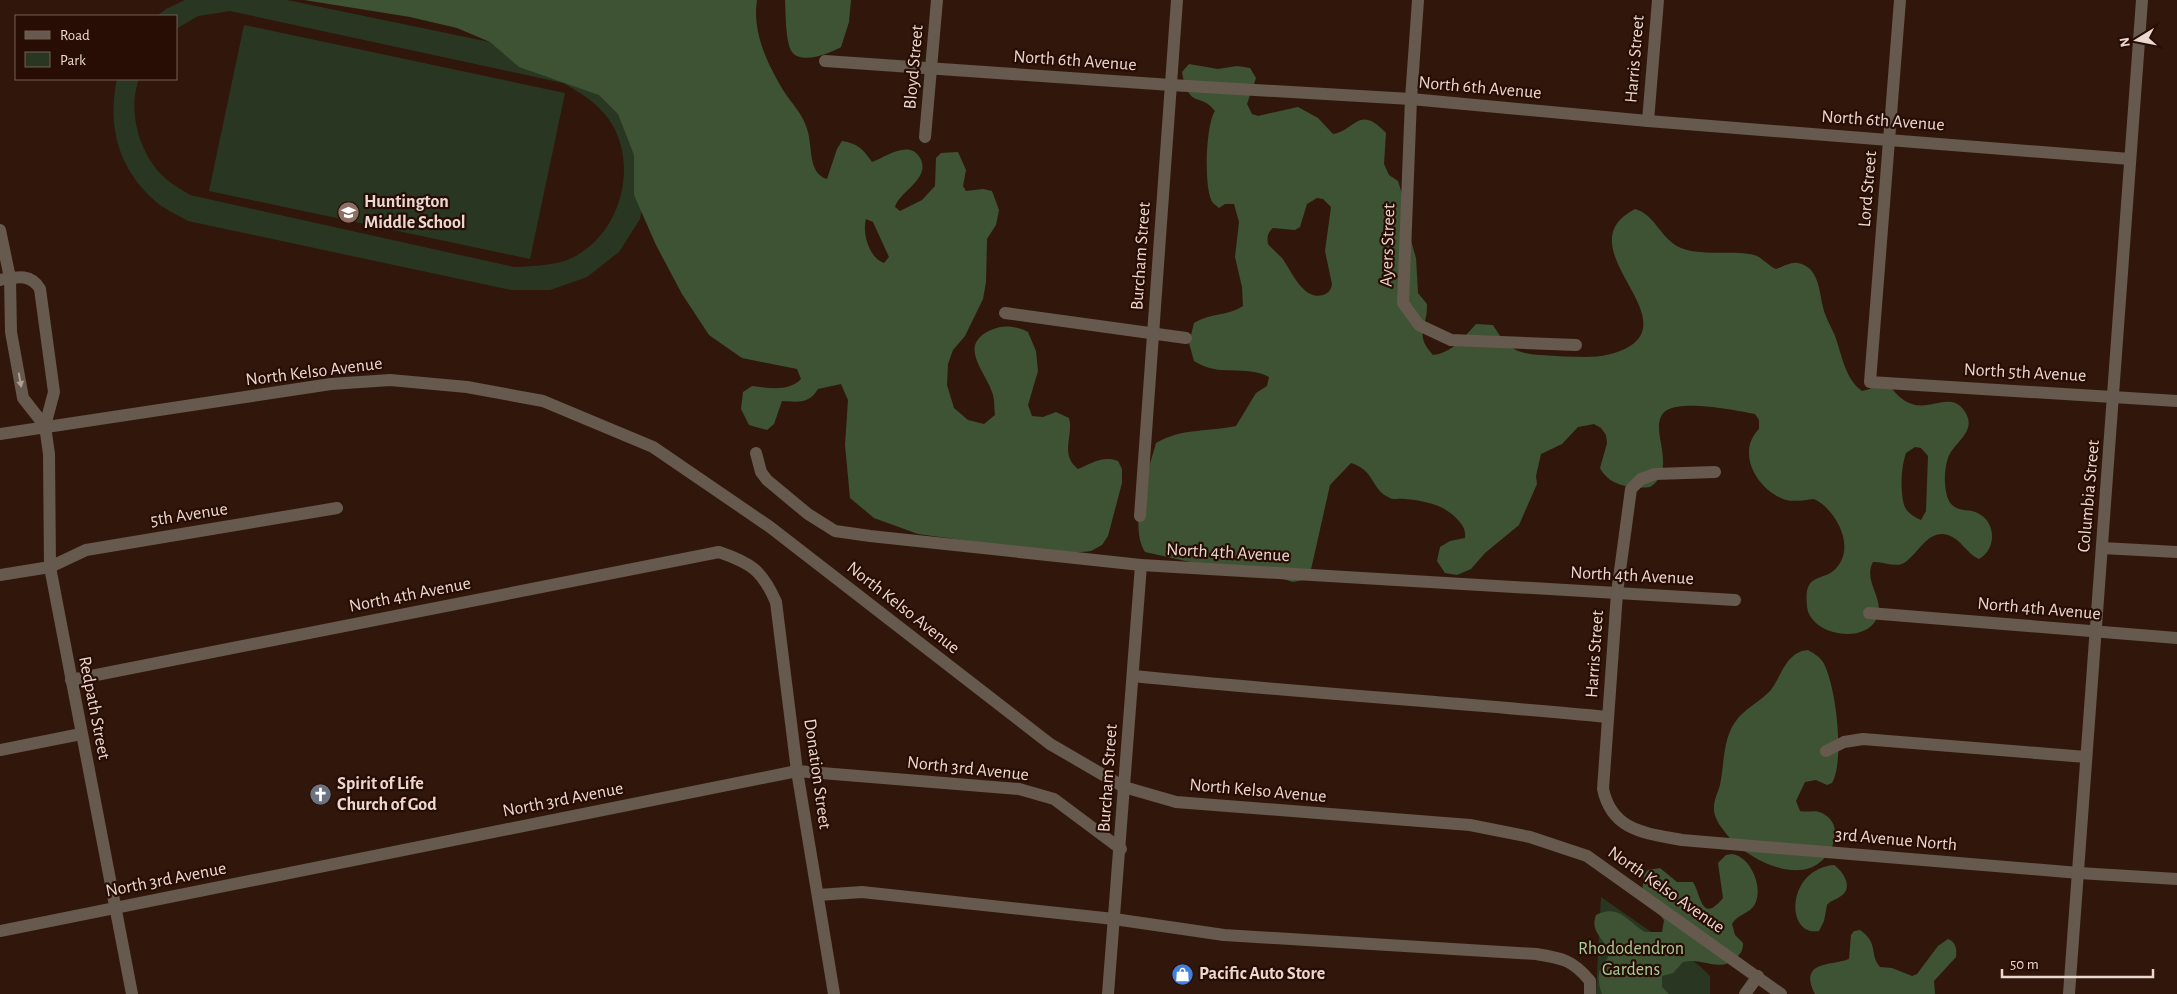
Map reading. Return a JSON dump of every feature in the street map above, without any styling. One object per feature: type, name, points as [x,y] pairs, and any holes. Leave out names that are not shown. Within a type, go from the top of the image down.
[{"type":"street","name":"Bloyd Street","points":[[925,137],[933,68],[937,0]]},
{"type":"street","name":"Burcham Street","points":[[1140,516],[1177,0]]},
{"type":"street","name":"Ayers Street","points":[[1418,0],[1411,99],[1403,303],[1419,325],[1451,340],[1576,345]]},
{"type":"street","name":"Harris Street","points":[[1648,122],[1658,0]]},
{"type":"street","name":"Lord Street","points":[[1870,382],[1900,0]]},
{"type":"street","name":"Columbia Street","points":[[2069,994],[2095,632],[2115,396],[2142,0]]},
{"type":"street","name":"North 6th Avenue","points":[[825,61],[1171,85],[1411,99],[1648,122],[1890,139],[2130,159]]},
{"type":"street","points":[[0,230],[11,332],[22,398],[45,426]]},
{"type":"street","points":[[5,279],[27,277],[36,281],[40,289],[54,392],[45,426]]},
{"type":"street","points":[[1005,313],[1186,338]]},
{"type":"street","name":"North Kelso Avenue","points":[[0,434],[331,384],[390,380],[467,386],[542,401],[653,447],[770,527],[1050,744],[1124,787],[1176,802],[1470,825],[1530,837],[1587,856],[1782,994]]},
{"type":"street","name":"North 5th Avenue","points":[[1870,382],[2177,401]]},
{"type":"street","name":"Redpath Street","points":[[45,426],[49,454],[50,567],[132,994]]},
{"type":"street","name":"North 4th Avenue","points":[[756,453],[762,472],[767,480],[808,514],[836,531],[1141,565],[1735,600]]},
{"type":"street","name":"Harris Street","points":[[1616,818],[1607,806],[1603,789],[1618,593],[1631,490],[1641,479],[1655,474],[1715,472]]},
{"type":"street","name":"5th Avenue","points":[[0,575],[50,567],[86,550],[337,508]]},
{"type":"street","points":[[2102,548],[2177,552]]},
{"type":"street","name":"North 4th Avenue","points":[[71,680],[719,552],[753,566]]},
{"type":"street","name":"Burcham Street","points":[[1108,994],[1121,849],[1141,565]]},
{"type":"street","name":"Donation Street","points":[[753,566],[768,582],[776,602],[797,771],[834,994]]},
{"type":"street","name":"North 4th Avenue","points":[[1869,613],[2177,638]]},
{"type":"street","points":[[1133,676],[1294,692],[1441,701],[1608,717]]},
{"type":"street","points":[[0,750],[81,734]]},
{"type":"street","points":[[1826,751],[1844,742],[1863,738],[2086,758]]},
{"type":"street","name":"North 3rd Avenue","points":[[0,931],[797,771],[1019,789],[1054,799],[1121,849]]},
{"type":"street","name":"3rd Avenue North","points":[[1616,818],[1639,830],[1682,840],[2177,880]]},
{"type":"street","points":[[818,895],[862,892],[1114,920],[1224,935],[1536,954],[1560,958],[1579,967],[1590,988]]},
{"type":"street","points":[[1745,994],[1758,976]]},
{"type":"green space","points":[[185,0],[287,0],[566,58],[602,76],[649,180],[640,219],[619,252],[587,277],[550,290],[511,290],[188,221],[155,201],[132,175],[124,160],[115,130],[114,96],[117,80],[139,80],[134,104],[135,118],[142,144],[155,167],[164,177],[190,195],[514,267],[545,265],[574,257],[590,246],[604,232],[614,215],[620,197],[624,177],[623,157],[619,138],[610,121],[595,104],[563,83],[230,11],[198,16],[178,28],[178,15],[158,15]]},
{"type":"green space","points":[[304,0],[757,0],[757,24],[766,58],[786,95],[800,113],[809,135],[813,165],[821,176],[827,179],[837,149],[842,141],[852,143],[860,148],[872,162],[896,151],[908,149],[913,151],[918,155],[922,163],[922,170],[919,177],[898,201],[895,207],[900,211],[922,200],[935,186],[936,158],[941,153],[958,152],[966,170],[963,186],[966,191],[983,189],[992,191],[999,210],[996,225],[987,239],[986,282],[983,299],[965,336],[953,350],[948,364],[947,385],[954,408],[968,420],[984,424],[995,415],[993,395],[976,359],[976,343],[981,336],[991,330],[1005,326],[1019,328],[1028,332],[1036,351],[1038,371],[1028,405],[1032,416],[1043,417],[1056,412],[1069,418],[1069,457],[1078,469],[1098,460],[1113,459],[1118,461],[1122,469],[1122,483],[1108,536],[1102,545],[1091,551],[1064,554],[918,534],[874,518],[850,498],[845,445],[848,400],[841,384],[818,389],[807,400],[782,401],[774,424],[767,430],[749,425],[741,409],[743,392],[752,386],[778,388],[791,386],[801,379],[797,369],[742,358],[709,335],[682,294],[656,245],[634,195],[634,155],[618,114],[599,95],[519,67],[490,42],[457,28],[410,17]],"holes":[[[866,219],[873,222],[889,257],[884,263],[874,256],[866,238]]]},
{"type":"green space","points":[[785,0],[851,0],[849,22],[841,47],[823,55],[809,58],[802,58],[792,52],[787,34]]},
{"type":"green space","points":[[244,25],[565,93],[530,259],[209,191]]},
{"type":"green space","points":[[1189,64],[1218,69],[1237,66],[1250,68],[1256,78],[1247,104],[1252,114],[1258,116],[1298,107],[1318,118],[1333,134],[1341,132],[1358,121],[1363,120],[1370,120],[1386,133],[1384,164],[1389,175],[1398,181],[1402,194],[1404,216],[1416,258],[1418,293],[1427,304],[1423,336],[1427,347],[1433,355],[1452,348],[1476,324],[1493,325],[1507,344],[1524,353],[1586,357],[1614,353],[1630,346],[1642,332],[1642,316],[1636,298],[1616,259],[1612,241],[1617,224],[1635,209],[1648,216],[1674,244],[1690,251],[1750,254],[1757,256],[1776,269],[1792,263],[1805,265],[1817,280],[1825,314],[1848,373],[1856,386],[1862,391],[1870,389],[1873,381],[1888,383],[1899,396],[1910,403],[1930,405],[1947,402],[1956,403],[1963,409],[1969,424],[1964,435],[1948,458],[1945,472],[1946,492],[1953,506],[1977,512],[1990,525],[1992,538],[1988,550],[1979,559],[1953,537],[1941,534],[1929,539],[1904,563],[1897,565],[1873,562],[1870,569],[1870,577],[1879,605],[1879,613],[1876,620],[1869,628],[1849,634],[1837,633],[1826,629],[1817,624],[1810,616],[1807,606],[1807,594],[1808,587],[1812,582],[1833,571],[1843,557],[1843,538],[1835,519],[1822,504],[1814,499],[1786,500],[1776,495],[1759,480],[1753,470],[1749,449],[1752,439],[1759,429],[1759,420],[1755,414],[1710,407],[1686,406],[1667,410],[1661,417],[1659,426],[1663,458],[1662,469],[1659,479],[1650,487],[1629,487],[1609,479],[1604,474],[1600,468],[1607,443],[1606,435],[1601,428],[1594,424],[1578,427],[1562,444],[1541,454],[1536,476],[1537,484],[1519,525],[1485,553],[1471,569],[1457,575],[1445,573],[1437,561],[1440,547],[1450,541],[1465,538],[1464,528],[1458,520],[1441,507],[1413,500],[1390,498],[1379,490],[1365,470],[1351,463],[1330,485],[1310,574],[1303,580],[1293,582],[1269,575],[1208,566],[1145,552],[1140,541],[1139,513],[1141,498],[1156,443],[1175,435],[1236,426],[1256,393],[1267,386],[1269,377],[1251,371],[1213,369],[1194,361],[1189,343],[1194,323],[1243,306],[1242,287],[1235,257],[1239,222],[1234,204],[1225,204],[1219,208],[1213,203],[1208,185],[1209,129],[1215,111],[1210,105],[1196,99],[1188,92],[1182,72]],"holes":[[[1317,198],[1323,199],[1331,207],[1325,251],[1332,284],[1327,293],[1316,296],[1309,293],[1298,283],[1282,258],[1268,244],[1268,239],[1269,233],[1273,228],[1295,230],[1300,227],[1307,204]],[[1915,447],[1921,448],[1928,456],[1926,511],[1921,520],[1907,510],[1902,493],[1904,459],[1906,453]]]},
{"type":"green space","points":[[1808,650],[1818,656],[1823,662],[1832,687],[1837,722],[1838,758],[1832,783],[1827,785],[1816,780],[1805,782],[1796,801],[1800,811],[1819,812],[1830,819],[1834,826],[1835,834],[1834,843],[1830,851],[1818,864],[1799,870],[1773,866],[1761,861],[1738,846],[1719,824],[1714,813],[1714,804],[1720,785],[1727,741],[1734,724],[1743,713],[1771,690],[1785,665],[1794,655]]},
{"type":"green space","points":[[1726,855],[1739,856],[1750,866],[1758,889],[1753,907],[1737,918],[1732,924],[1735,935],[1743,943],[1741,953],[1731,962],[1718,965],[1690,961],[1683,962],[1673,973],[1662,976],[1662,987],[1669,994],[1602,994],[1599,984],[1599,973],[1602,965],[1608,958],[1608,954],[1605,944],[1596,931],[1594,921],[1596,915],[1611,911],[1617,912],[1645,932],[1662,932],[1664,920],[1642,893],[1644,874],[1648,870],[1660,868],[1677,882],[1693,882],[1703,905],[1710,909],[1716,906],[1723,898],[1718,863]]},
{"type":"green space","points":[[1834,865],[1844,875],[1847,889],[1845,893],[1827,905],[1824,921],[1819,931],[1808,930],[1800,924],[1796,914],[1799,889],[1807,878],[1818,869]]},
{"type":"green space","name":"Rhododendron Gardens","points":[[1601,897],[1700,966],[1710,976],[1710,994],[1596,994]]},
{"type":"green space","points":[[1860,930],[1870,939],[1875,958],[1880,967],[1892,968],[1912,976],[1917,974],[1938,946],[1948,939],[1955,946],[1956,957],[1934,981],[1935,994],[1815,994],[1811,983],[1811,975],[1814,970],[1819,966],[1849,959],[1851,935],[1854,931]]},
{"type":"place","name":"Huntington Middle School","points":[[348,212]]},
{"type":"place","name":"Spirit of Life Church of God","points":[[321,794]]},
{"type":"place","name":"Pacific Auto Store","points":[[1183,974]]}]
